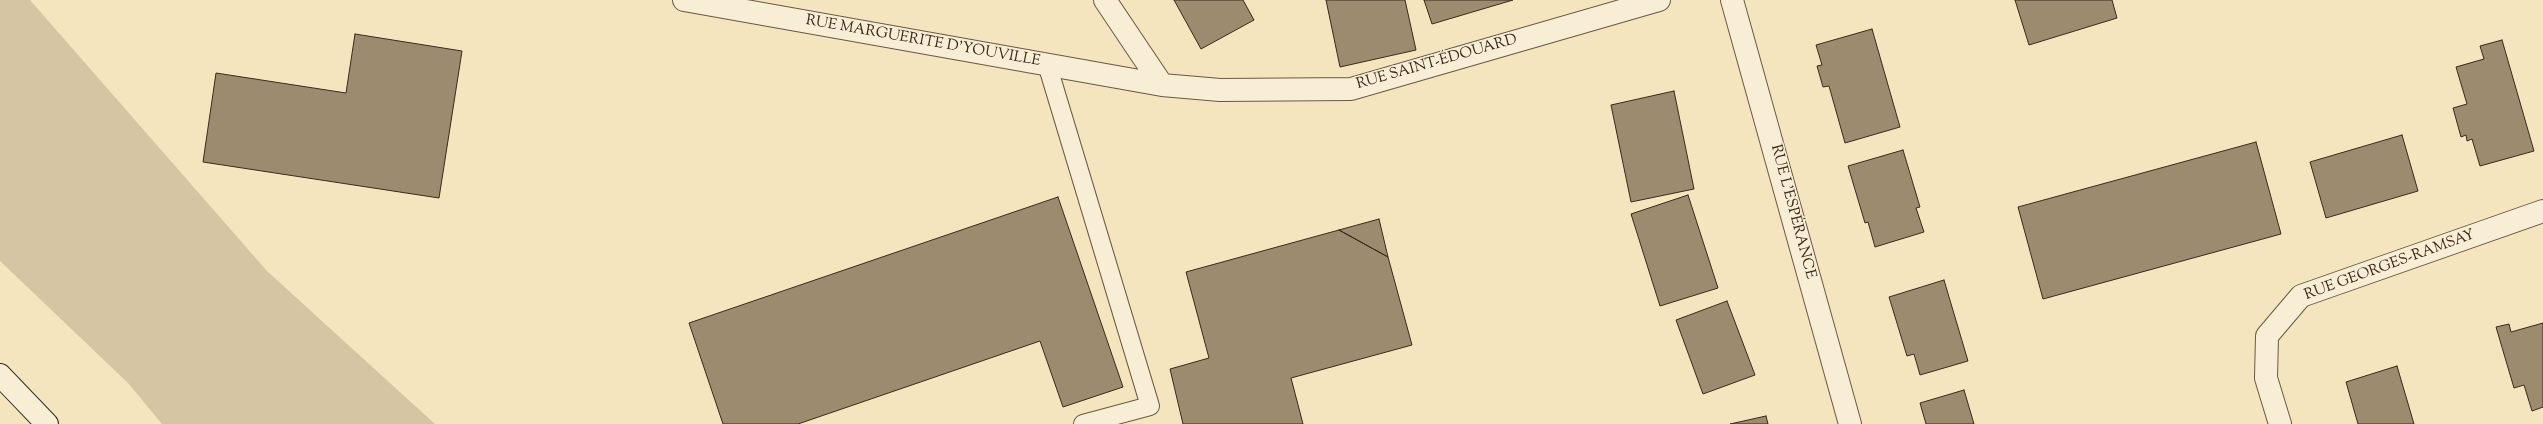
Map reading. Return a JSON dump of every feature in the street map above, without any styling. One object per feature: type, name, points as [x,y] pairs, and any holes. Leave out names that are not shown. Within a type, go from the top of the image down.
[{"type":"street","name":"RUE MARGUERITE D'YOUVILLE","points":[[684,0],[1162,85]]},
{"type":"street","points":[[1105,0],[1162,85]]},
{"type":"street","name":"RUE SAINT-ÉDOUARD","points":[[1162,85],[1220,90],[1351,89],[1659,0]]},
{"type":"street","name":"RUE L'ESPÉRANCE","points":[[1732,0],[1850,424]]},
{"type":"street","name":"RUE GEORGES-RAMSAY","points":[[2280,424],[2266,378],[2267,336],[2301,296],[2543,211]]},
{"type":"street","points":[[0,375],[46,424]]},
{"type":"lane","points":[[1047,64],[1150,406],[1083,424]]},
{"type":"shaded area","points":[[0,0],[30,0],[267,271],[435,424],[162,424],[128,383],[0,261]]},
{"type":"building","points":[[1174,0],[1243,0],[1254,20],[1201,49]]},
{"type":"building","points":[[1326,0],[1405,0],[1416,50],[1340,67]]},
{"type":"building","points":[[1424,0],[1513,0],[1432,24]]},
{"type":"building","points":[[2015,0],[2112,0],[2117,18],[2029,45]]},
{"type":"building","points":[[1872,29],[1900,127],[1845,143],[1829,86],[1823,87],[1817,66],[1822,65],[1816,45]]},
{"type":"building","points":[[355,34],[462,51],[439,198],[203,162],[216,73],[346,93]]},
{"type":"building","points":[[2502,40],[2534,151],[2480,166],[2472,139],[2467,141],[2466,135],[2461,137],[2453,108],[2467,104],[2456,67],[2484,59],[2480,46]]},
{"type":"building","points":[[1674,91],[1694,189],[1631,202],[1611,105]]},
{"type":"building","points":[[2402,135],[2418,191],[2326,218],[2310,162]]},
{"type":"building","points":[[2256,142],[2281,234],[2043,299],[2018,207]]},
{"type":"building","points":[[1903,150],[1920,207],[1916,208],[1924,232],[1875,247],[1868,222],[1865,223],[1848,166]]},
{"type":"building","points":[[1688,195],[1718,288],[1660,306],[1631,214]]},
{"type":"building","points":[[1058,197],[1123,387],[1063,407],[1040,341],[798,424],[723,424],[689,323]]},
{"type":"building","points":[[1379,219],[1388,257],[1339,230]]},
{"type":"building","points":[[1339,230],[1388,257],[1412,345],[1291,378],[1303,424],[1183,424],[1170,369],[1209,358],[1186,272]]},
{"type":"building","points":[[1944,280],[1968,361],[1920,375],[1914,354],[1907,356],[1889,297]]},
{"type":"building","points":[[1727,301],[1755,375],[1703,394],[1676,320]]},
{"type":"building","points":[[2543,323],[2543,407],[2532,411],[2524,385],[2514,388],[2496,327],[2509,324],[2511,332]]},
{"type":"building","points":[[2397,366],[2414,424],[2358,424],[2346,382]]},
{"type":"building","points":[[1964,390],[1974,424],[1926,424],[1920,403]]},
{"type":"building","points":[[1766,416],[1768,424],[1730,424]]}]
